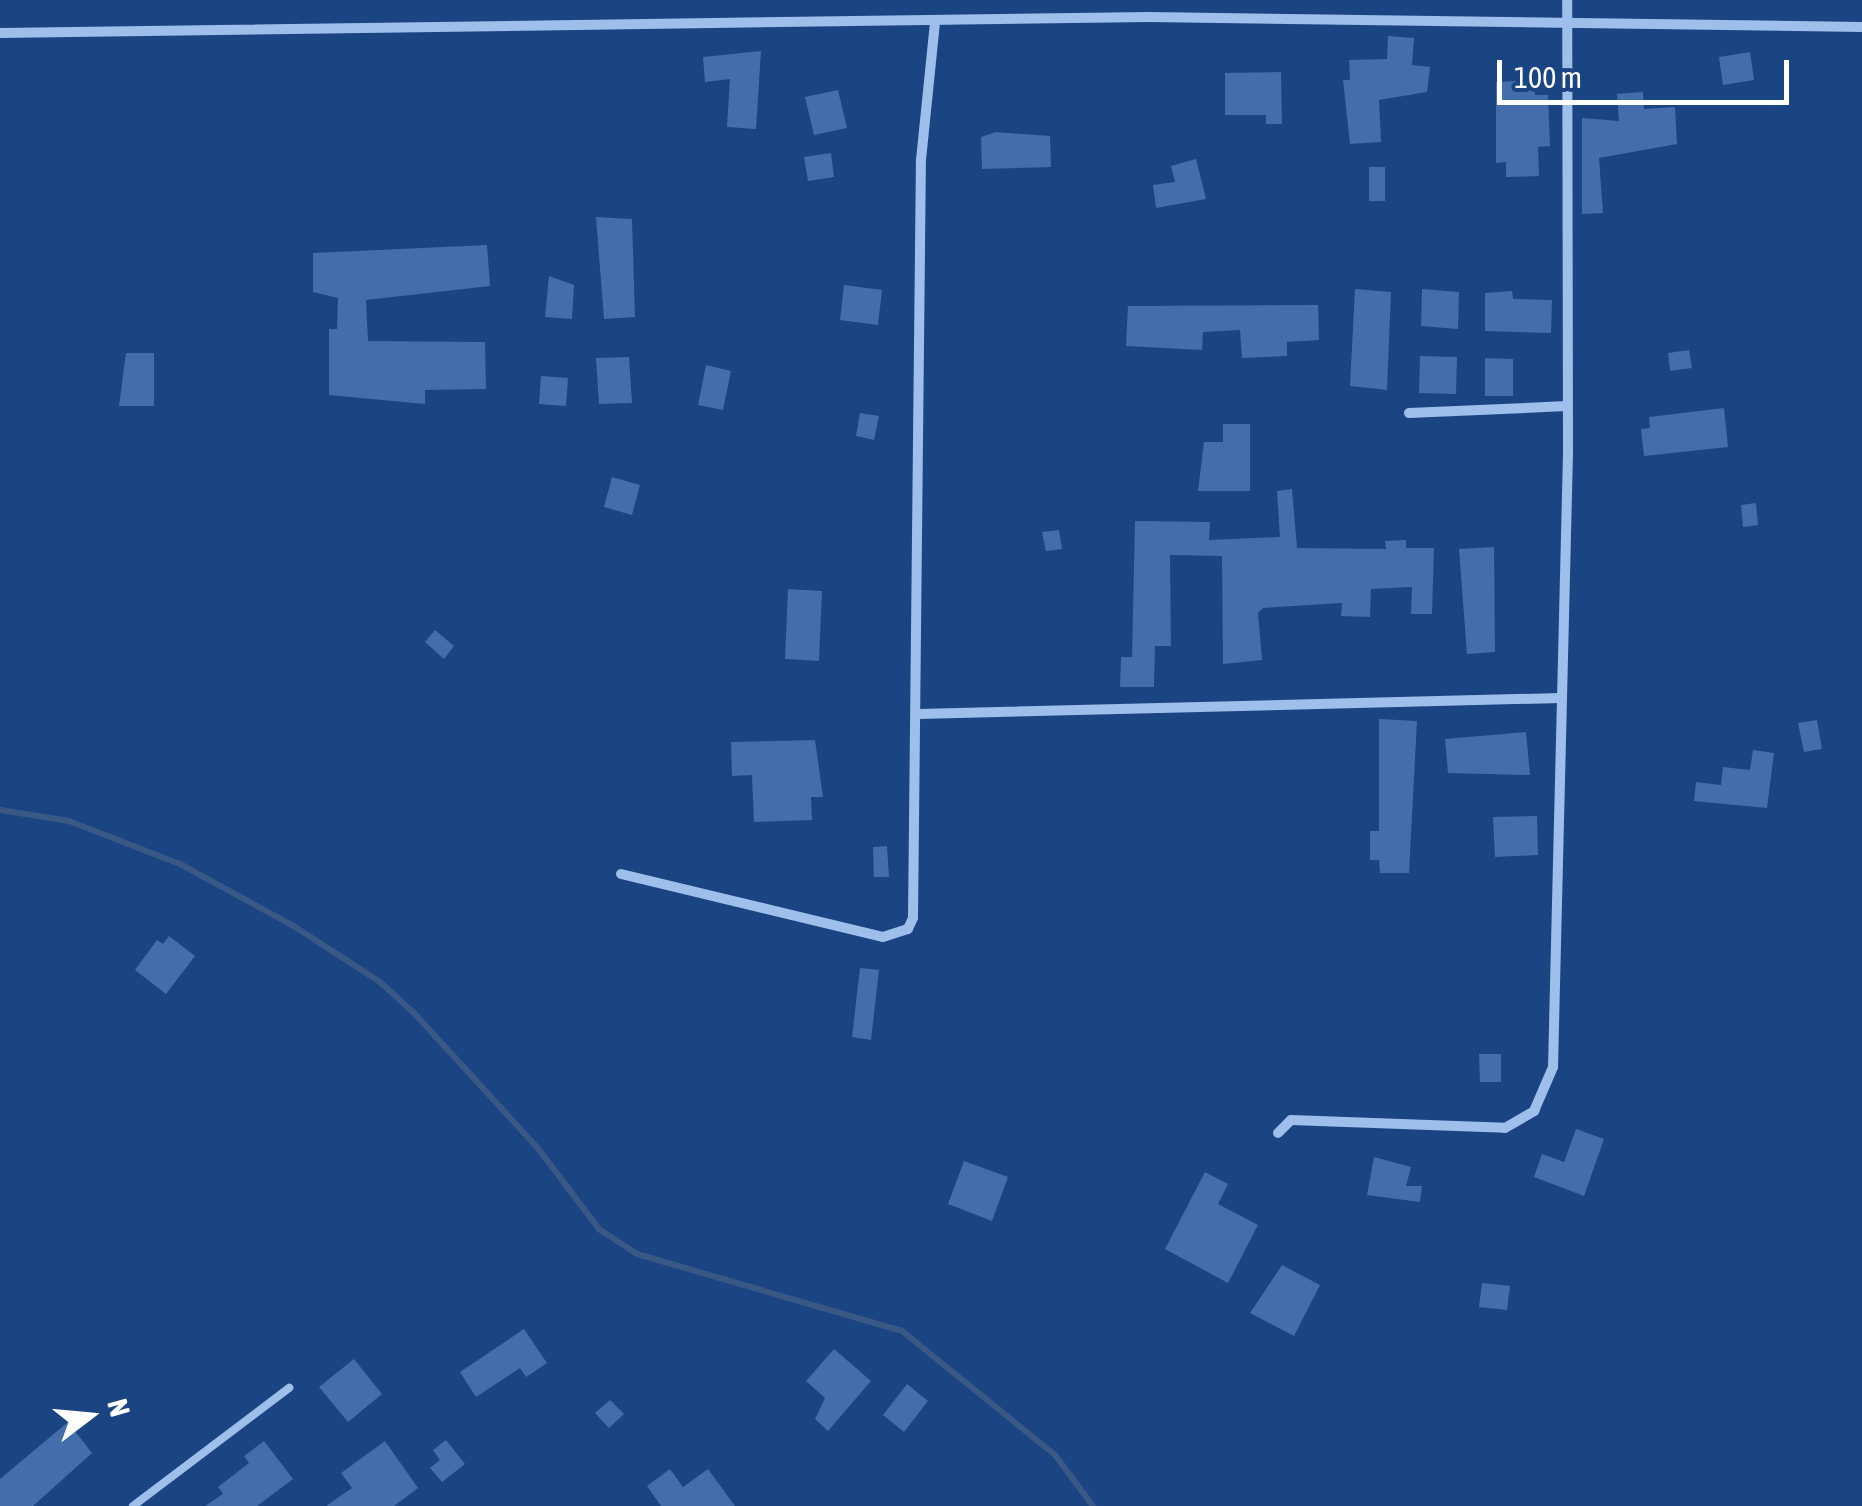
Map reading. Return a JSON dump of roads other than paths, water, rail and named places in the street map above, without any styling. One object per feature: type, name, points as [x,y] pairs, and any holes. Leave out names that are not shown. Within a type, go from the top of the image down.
[{"type":"street","points":[[1278,1133],[1291,1120],[1506,1128],[1534,1111],[1554,1050],[1567,406],[1566,0]]},
{"type":"street","points":[[0,33],[1330,19],[1565,28],[1862,27]]},
{"type":"street","points":[[621,874],[883,937],[908,929],[918,714],[922,160],[935,21]]},
{"type":"street","points":[[1409,413],[1567,406]]},
{"type":"street","points":[[918,714],[1561,698]]},
{"type":"lane","points":[[133,1506],[288,1388]]},
{"type":"waterway","points":[[0,810],[69,821],[180,864],[292,925],[380,982],[414,1013],[537,1147],[599,1229],[637,1254],[902,1331],[1055,1455],[1093,1506]]}]
